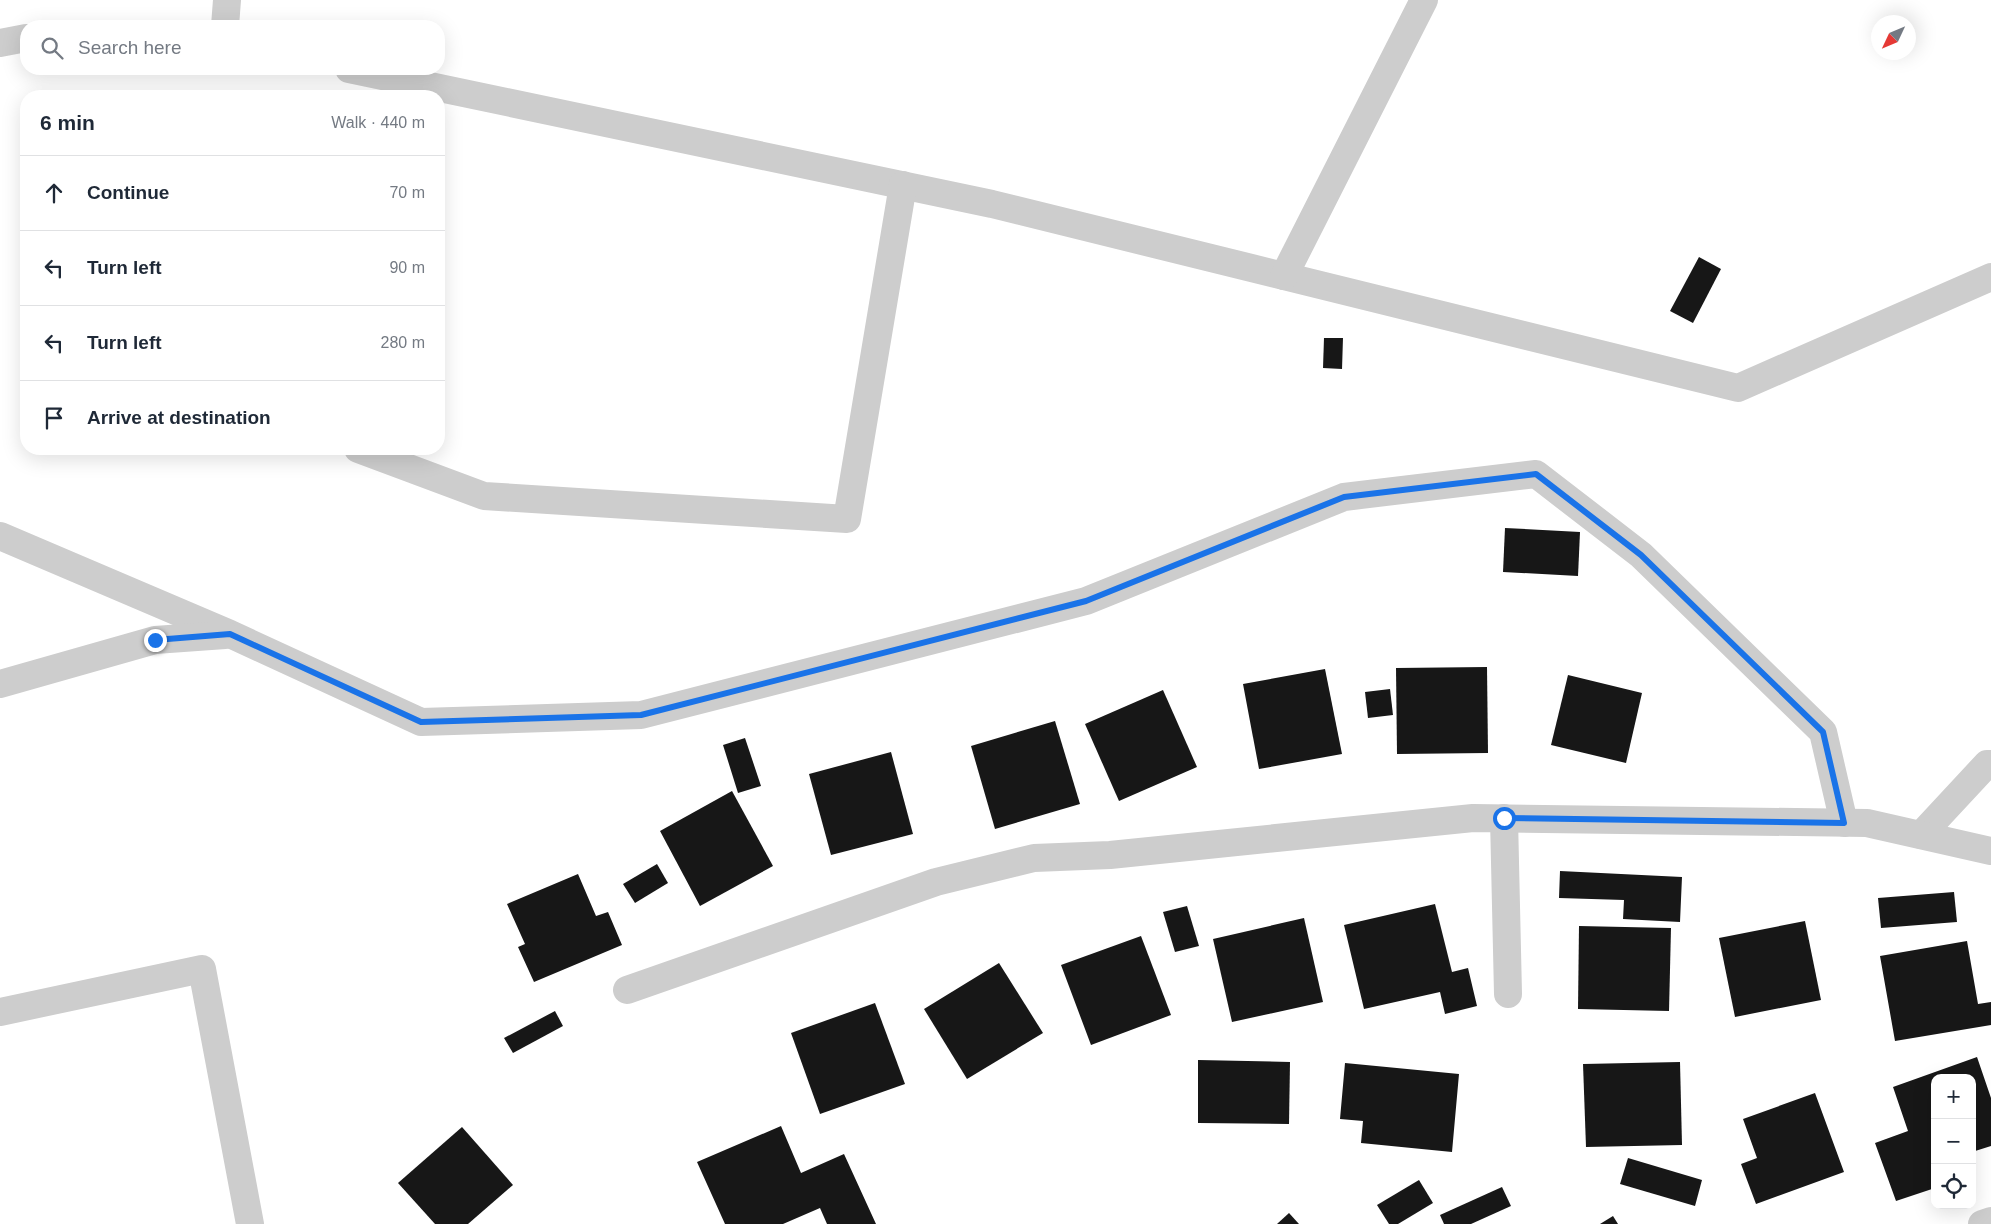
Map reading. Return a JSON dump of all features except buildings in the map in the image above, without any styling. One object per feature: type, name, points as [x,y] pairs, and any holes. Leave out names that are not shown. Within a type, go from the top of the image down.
[{"type":"street","points":[[225,20],[227,0]]},
{"type":"street","points":[[1284,276],[1424,0]]},
{"type":"street","points":[[0,43],[20,39]]},
{"type":"street","points":[[378,75],[992,204],[1738,388],[1991,277]]},
{"type":"street","points":[[374,455],[484,496],[847,519],[903,185]]},
{"type":"street","points":[[0,536],[230,634],[421,722],[641,715],[1086,601],[1344,497],[1536,474],[1641,555],[1823,732],[1844,823]]},
{"type":"street","points":[[0,684],[155,640],[230,634]]},
{"type":"street","points":[[1921,835],[1986,764],[1991,764]]},
{"type":"street","points":[[628,990],[936,882],[1034,858],[1110,855],[1473,818],[1867,823],[1991,851]]},
{"type":"street","points":[[1504,818],[1508,994]]},
{"type":"street","points":[[0,1012],[202,969],[250,1224]]},
{"type":"street","points":[[1982,1224],[1991,1221]]},
{"type":"route","points":[[155,640],[230,634],[421,722],[641,715],[1086,601],[1344,497],[1536,474],[1641,555],[1823,732],[1844,823],[1504,818]]}]
